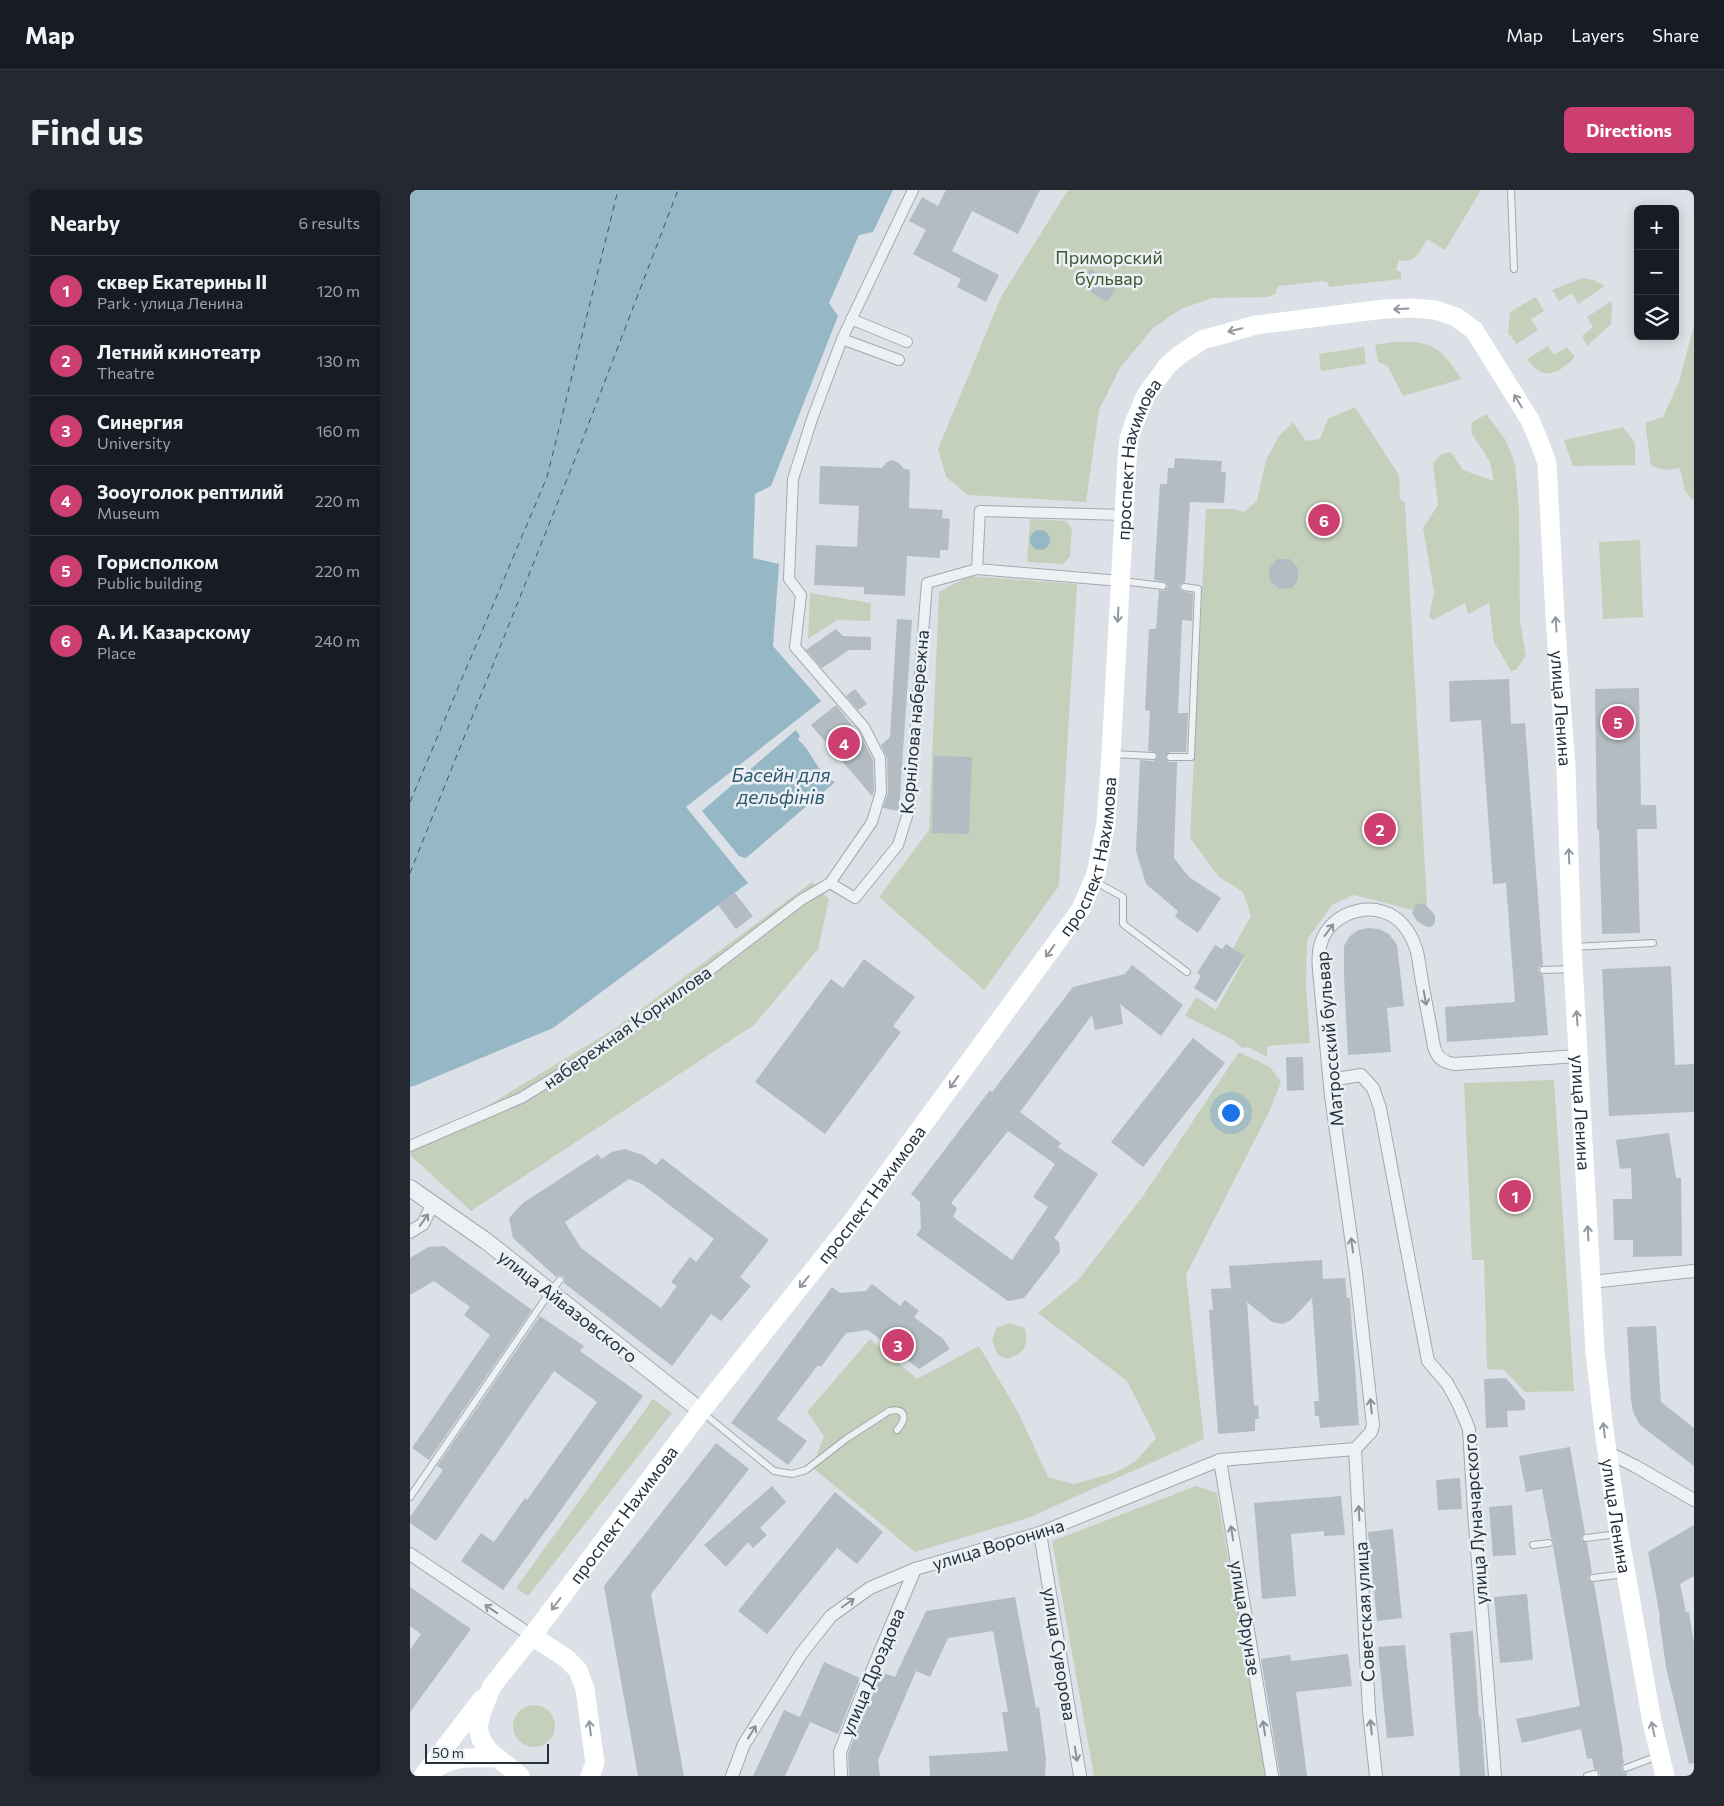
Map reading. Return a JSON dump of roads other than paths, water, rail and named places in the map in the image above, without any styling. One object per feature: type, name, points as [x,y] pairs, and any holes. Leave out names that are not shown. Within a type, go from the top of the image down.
[{"type":"main road","name":"проспект Нахимова","points":[[424,1776],[701,1411],[851,1223],[1081,909],[1093,880],[1106,824],[1129,439],[1140,407],[1155,382],[1173,361],[1202,340],[1256,325],[1384,309],[1414,308],[1436,310],[1456,317],[1474,330],[1530,420],[1540,444]]},
{"type":"main road","name":"улица Ленина","points":[[1540,444],[1547,463],[1555,616],[1566,768],[1573,969],[1595,1352],[1619,1534],[1652,1722],[1665,1776]]},
{"type":"main road","points":[[532,1636],[566,1658],[578,1670],[585,1689],[594,1772]]},
{"type":"main road","points":[[492,1686],[478,1727],[481,1738],[496,1758],[520,1776]]},
{"type":"main road","points":[[424,1776],[436,1766],[453,1759],[471,1757],[496,1758]]},
{"type":"street","points":[[830,883],[872,822],[881,792],[880,758],[864,727],[795,647],[800,595],[789,579],[793,478],[842,339],[913,190]]},
{"type":"street","points":[[851,319],[907,342]]},
{"type":"street","points":[[842,339],[898,360]]},
{"type":"street","points":[[1120,581],[977,569],[980,511],[1124,515]]},
{"type":"street","name":"Корнілова набережна","points":[[830,883],[855,898],[898,845],[908,810],[927,583],[977,569]]},
{"type":"street","name":"набережная Корнилова","points":[[410,1146],[521,1098],[614,1040],[659,1009],[801,900],[830,883]]},
{"type":"street","name":"Матросский бульвар","points":[[1355,1449],[1371,1432],[1372,1417],[1356,1273],[1330,1080],[1318,956],[1321,942],[1328,929],[1339,919],[1354,912],[1365,910],[1376,910],[1391,915],[1404,926],[1416,946],[1434,1047],[1436,1053],[1444,1062],[1456,1064],[1579,1056]]},
{"type":"street","name":"улица Луначарского","points":[[1330,1080],[1361,1076],[1373,1088],[1380,1108],[1428,1361],[1447,1383],[1469,1429],[1495,1776]]},
{"type":"street","name":"улица Айвазовского","points":[[410,1188],[486,1242],[555,1286],[701,1411]]},
{"type":"street","points":[[410,1232],[423,1224],[433,1203]]},
{"type":"street","points":[[1591,1282],[1694,1271]]},
{"type":"street","name":"улица Воронина","points":[[732,1776],[744,1744],[801,1654],[830,1616],[870,1588],[915,1570],[1040,1533],[1220,1460],[1355,1449]]},
{"type":"street","name":"Советская улица","points":[[1355,1449],[1369,1711],[1376,1776]]},
{"type":"street","points":[[1607,1452],[1694,1500]]},
{"type":"street","name":"улица Фрунзе","points":[[1220,1460],[1272,1776]]},
{"type":"street","name":"улица Суворова","points":[[1040,1533],[1080,1776]]},
{"type":"street","points":[[410,1554],[532,1636]]},
{"type":"street","name":"улица Дроздова","points":[[842,1776],[840,1752],[915,1570]]},
{"type":"lane","points":[[1511,190],[1514,269]]},
{"type":"lane","points":[[1120,581],[1163,586]]},
{"type":"lane","points":[[1170,756],[1191,756],[1198,589],[1184,588]]},
{"type":"lane","points":[[1111,754],[1153,756]]},
{"type":"lane","points":[[1093,880],[1123,897],[1123,924],[1187,972]]},
{"type":"lane","points":[[1572,947],[1653,943]]},
{"type":"lane","points":[[1543,970],[1573,969]]},
{"type":"lane","points":[[410,1497],[555,1286]]},
{"type":"lane","points":[[701,1411],[774,1471],[792,1474],[806,1470],[846,1439],[888,1411],[895,1410],[901,1412],[904,1416],[904,1421],[897,1430]]},
{"type":"lane","points":[[1586,1538],[1619,1534]]},
{"type":"lane","points":[[1534,1545],[1549,1543]]},
{"type":"lane","points":[[1593,1578],[1626,1573]]},
{"type":"lane","points":[[1626,1768],[1659,1756]]},
{"type":"lane","points":[[1587,1776],[1596,1774]]},
{"type":"water","points":[[410,190],[893,190],[873,232],[859,235],[829,303],[838,316],[771,486],[755,494],[753,558],[779,564],[773,646],[821,701],[686,807],[748,883],[553,1028],[410,1087]]},
{"type":"water","points":[[1040,530],[1047,533],[1050,540],[1047,547],[1040,550],[1033,547],[1030,540],[1033,533]]},
{"type":"water","name":"Басейн для дельфiнiв","points":[[796,730],[800,736],[798,740],[808,750],[819,769],[835,782],[746,858],[739,856],[702,811]]},
{"type":"place","name":"А. И. Казарскому","points":[[1324,520]]},
{"type":"place","name":"Горисполком","points":[[1618,722]]},
{"type":"place","name":"Зооуголок рептилий","points":[[844,743]]},
{"type":"place","name":"Летний кинотеатр","points":[[1380,829]]},
{"type":"place","name":"cквер Екатерины II","points":[[1515,1196]]},
{"type":"place","name":"Синергия","points":[[898,1345]]},
{"type":"park label","name":"Приморский бульвар","points":[[1109,267]]}]
